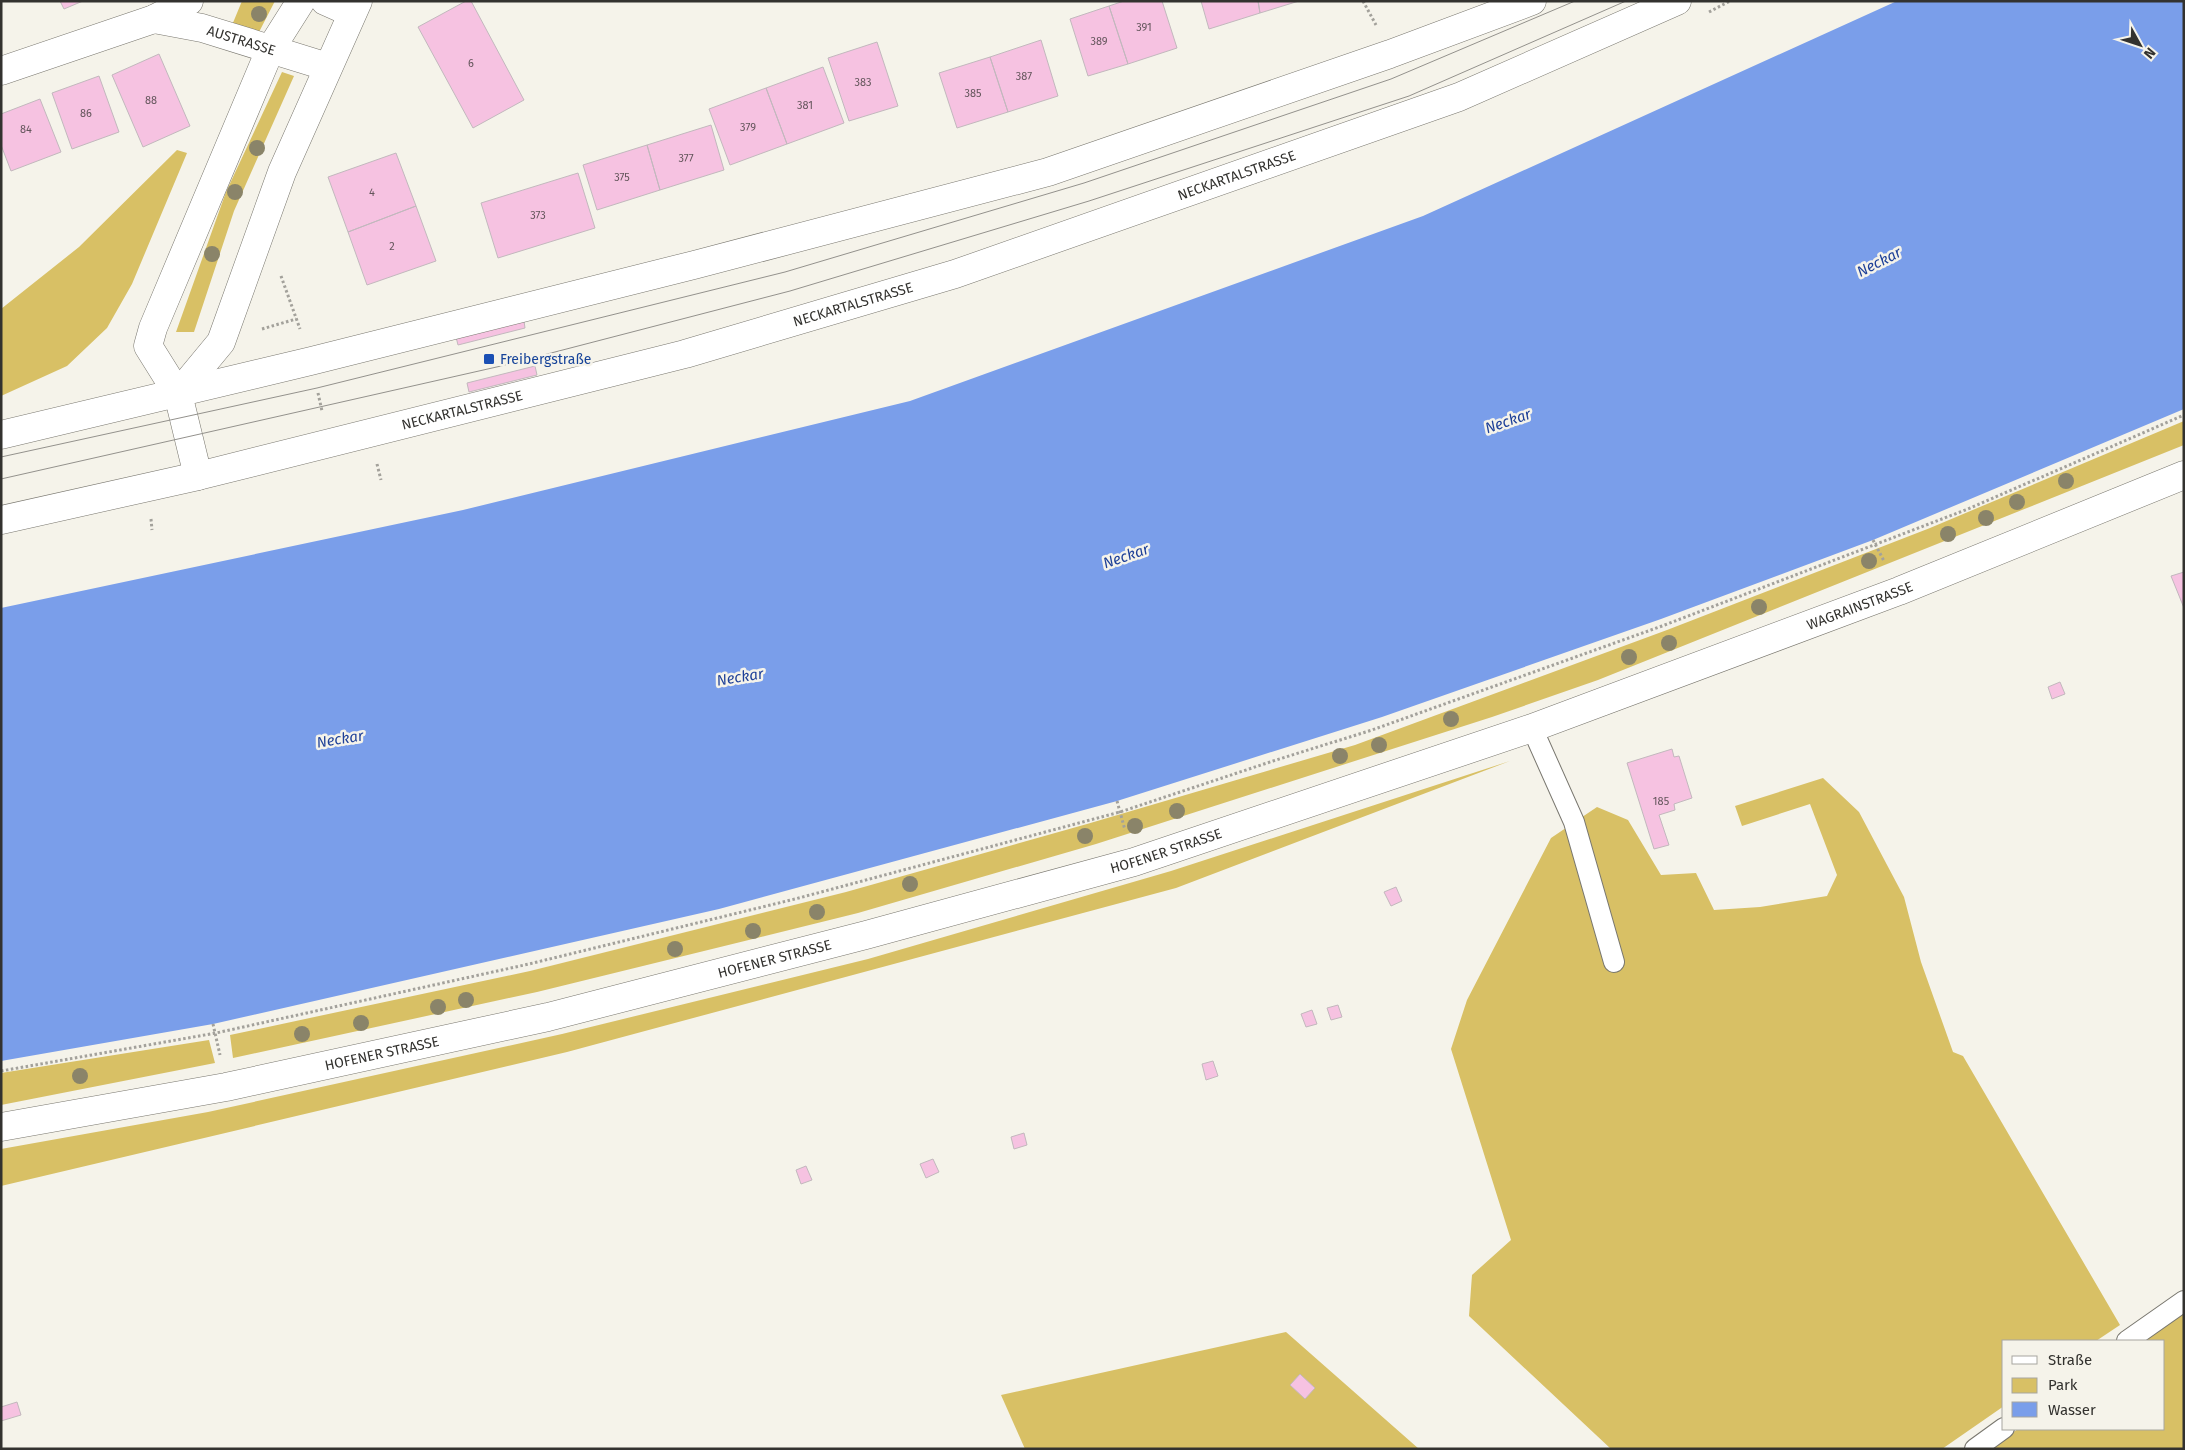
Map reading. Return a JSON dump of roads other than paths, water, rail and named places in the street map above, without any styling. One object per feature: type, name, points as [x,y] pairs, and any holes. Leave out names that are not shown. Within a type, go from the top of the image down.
[{"type":"street","name":"AUSTRASSE","points":[[1,71],[154,19],[189,1]]},
{"type":"street","points":[[198,476],[178,394],[148,346],[153,328],[270,50],[301,1]]},
{"type":"street","points":[[178,394],[221,342],[282,172],[355,7],[325,1]]},
{"type":"street","points":[[1,434],[178,394],[694,265],[1048,172],[1390,54],[1532,1]]},
{"type":"street","name":"NECKARTALSTRASSE","points":[[1,520],[198,476],[685,354],[955,274],[1459,97],[1676,1]]},
{"type":"street","name":"AUSTRASSE","points":[[154,19],[202,28],[328,67]]},
{"type":"street","name":"WAGRAINSTRASSE","points":[[1532,728],[1899,591],[2184,475]]},
{"type":"street","name":"HOFENER STRASSE","points":[[1,1127],[226,1087],[548,1017],[866,935],[1134,862],[1532,728]]},
{"type":"lane","points":[[1532,728],[1574,822],[1614,962]]},
{"type":"lane","points":[[2128,1340],[2184,1301]]},
{"type":"lane","points":[[1975,1449],[2002,1429]]},
{"type":"water","name":"Neckar","points":[[1897,1],[2184,1],[2184,409],[1873,540],[1661,619],[1382,717],[1117,801],[719,909],[213,1024],[1,1061],[1,608],[463,510],[910,401],[1423,216]]},
{"type":"tram line","points":[[1,457],[317,388],[785,272],[1084,183],[1391,79],[1575,1]]},
{"type":"tram line","points":[[1,479],[501,366],[790,291],[1089,201],[1409,96],[1626,1]]},
{"type":"place","name":"Freibergstraße","points":[[489,359]]}]
